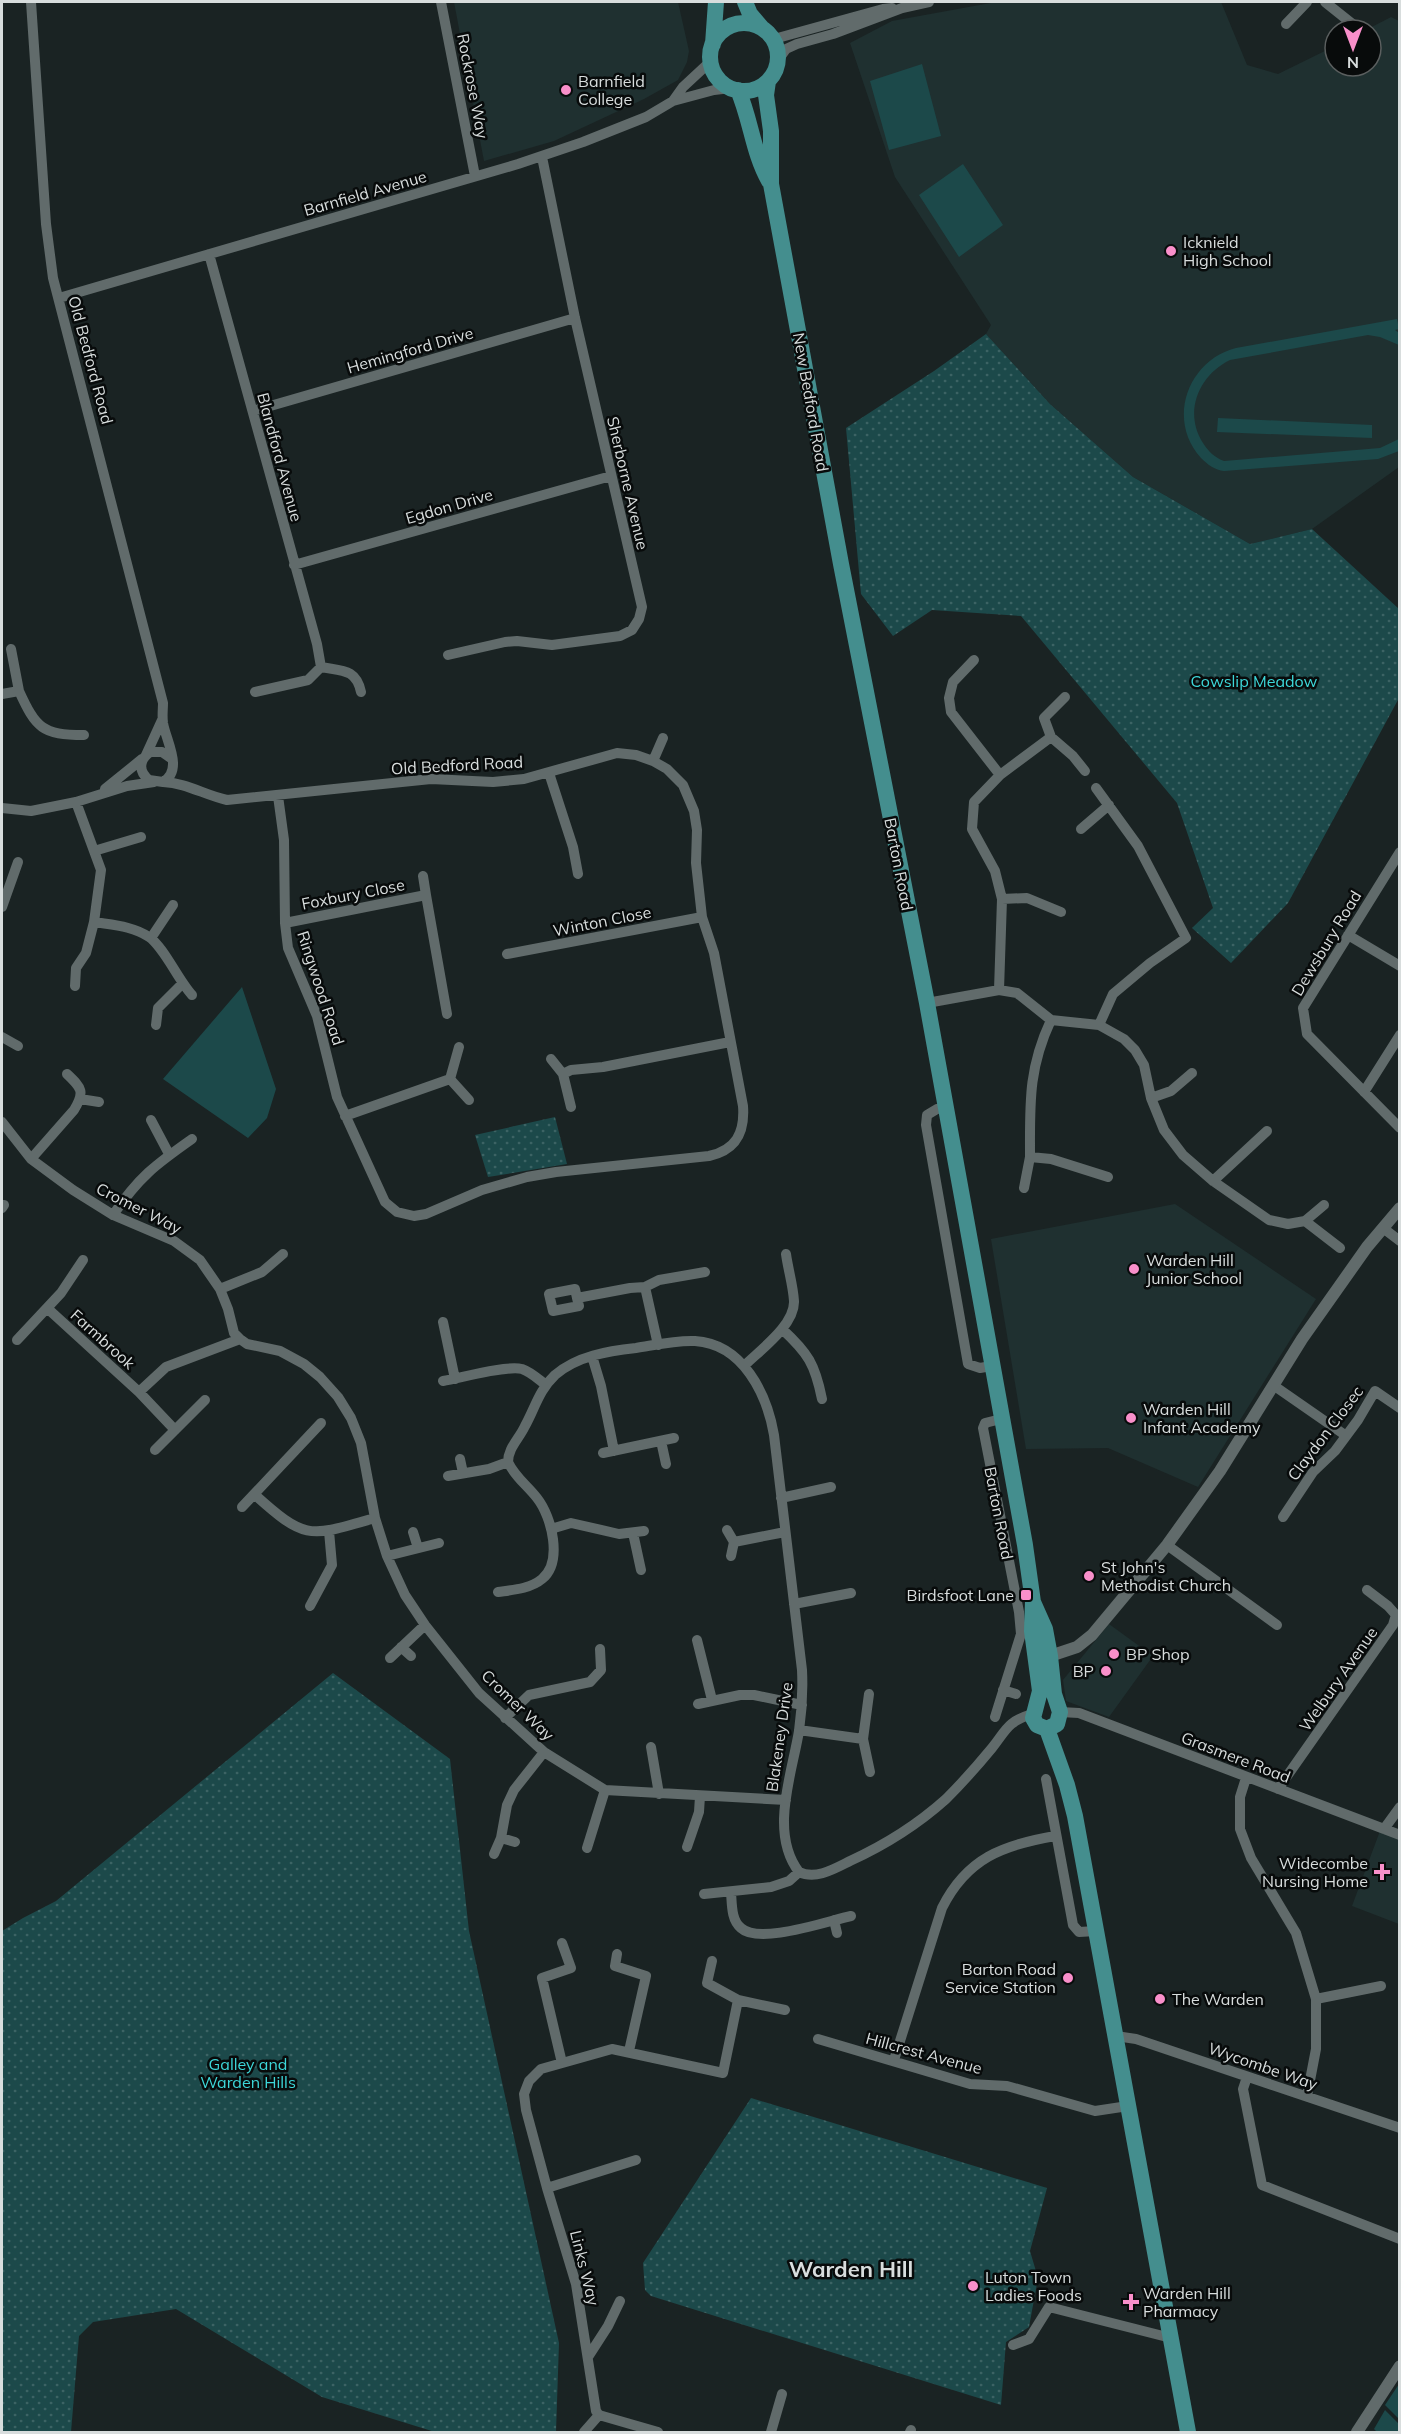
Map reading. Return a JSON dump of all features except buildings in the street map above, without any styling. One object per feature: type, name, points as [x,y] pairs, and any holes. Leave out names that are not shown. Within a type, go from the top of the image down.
[{"type":"highway","points":[[716,2],[712,53],[716,75],[735,89],[759,87],[768,81],[777,68],[778,60],[778,49],[750,14],[745,2]]},
{"type":"highway","points":[[712,53],[725,28],[734,24],[754,24],[768,34]]},
{"type":"highway","name":"New Bedford Road","points":[[768,81],[766,95],[771,131],[771,184],[852,620]]},
{"type":"highway","name":"New Bedford Road","points":[[735,89],[748,115],[760,165],[771,184]]},
{"type":"highway","name":"Barton Road","points":[[852,620],[927,1003],[1033,1602],[1032,1631],[1040,1692],[1034,1710]]},
{"type":"highway","name":"Barton Road","points":[[1033,1602],[1045,1629],[1059,1709]]},
{"type":"highway","points":[[1046,1701],[1059,1709],[1057,1724],[1047,1729],[1037,1725],[1034,1710],[1046,1701]]},
{"type":"highway","points":[[1047,1729],[1067,1785],[1075,1816],[1188,2433]]},
{"type":"street","name":"Old Bedford Road","points":[[31,2],[46,224],[53,278],[163,703],[162,720],[173,761],[189,785]]},
{"type":"street","name":"Rockrose Way","points":[[441,2],[475,176]]},
{"type":"street","points":[[768,34],[902,5],[929,2]]},
{"type":"street","points":[[1286,24],[1307,2]]},
{"type":"street","points":[[1325,2],[1345,18]]},
{"type":"street","points":[[778,60],[786,50],[797,44],[833,34],[902,5]]},
{"type":"street","name":"Barnfield Avenue","points":[[673,101],[712,53]]},
{"type":"street","name":"Barnfield Avenue","points":[[59,298],[542,157],[646,117],[673,101],[714,90],[735,89]]},
{"type":"street","name":"Sherborne Avenue","points":[[448,655],[505,642],[552,645],[620,636],[632,630],[639,619],[642,607],[575,318],[542,157]]},
{"type":"street","name":"Blandford Avenue","points":[[210,254],[321,667]]},
{"type":"street","name":"Hemingford Drive","points":[[253,411],[575,318]]},
{"type":"street","name":"Egdon Drive","points":[[294,565],[611,476]]},
{"type":"street","points":[[11,649],[19,692],[30,717],[43,728],[59,735],[84,735]]},
{"type":"street","points":[[974,660],[953,682],[949,698],[951,712],[1000,775]]},
{"type":"street","points":[[255,692],[308,680],[321,667],[351,673],[358,679],[361,692]]},
{"type":"street","points":[[2,694],[19,692]]},
{"type":"street","points":[[1065,697],[1044,718],[1051,737],[1073,756],[1085,771]]},
{"type":"street","name":"Old Bedford Road","points":[[145,757],[162,720]]},
{"type":"street","points":[[999,990],[1002,899],[995,871],[972,829],[974,802],[1000,775],[1051,737]]},
{"type":"street","points":[[653,761],[663,738]]},
{"type":"street","points":[[2,808],[31,811],[76,802],[100,793],[158,782],[170,777],[173,761],[162,752],[150,752],[100,793]]},
{"type":"street","name":"Old Bedford Road","points":[[158,782],[189,785],[227,800],[431,779],[493,782],[524,779],[617,753],[636,755],[653,761],[666,769],[682,785],[694,811],[697,830],[696,863],[702,917],[714,953],[743,1106],[744,1122],[740,1137],[730,1148],[720,1154],[556,1172],[498,1185]]},
{"type":"street","points":[[145,757],[141,768],[142,773],[158,782]]},
{"type":"street","points":[[549,773],[573,847],[578,874]]},
{"type":"street","points":[[1096,788],[1138,846],[1186,938],[1149,963],[1113,994],[1098,1025]]},
{"type":"street","name":"Ringwood Road","points":[[278,796],[286,873],[285,923],[288,948],[317,1016],[337,1097],[385,1202],[397,1212],[414,1216],[426,1214],[498,1185]]},
{"type":"street","points":[[75,986],[76,968],[86,953],[94,922],[101,870],[76,802]]},
{"type":"street","points":[[1081,829],[1108,805]]},
{"type":"street","points":[[94,851],[141,837]]},
{"type":"street","name":"Dewsbury Road","points":[[1400,852],[1303,1008],[1306,1034],[1400,1128]]},
{"type":"street","points":[[2,907],[18,862]]},
{"type":"street","name":"Foxbury Close","points":[[423,876],[447,1014]]},
{"type":"street","name":"Foxbury Close","points":[[285,923],[426,895]]},
{"type":"street","points":[[1002,899],[1027,898],[1061,912]]},
{"type":"street","points":[[151,938],[173,905]]},
{"type":"street","name":"Winton Close","points":[[507,954],[702,917]]},
{"type":"street","points":[[94,922],[132,929],[151,938],[192,995]]},
{"type":"street","points":[[1348,935],[1400,966]]},
{"type":"street","points":[[156,1025],[158,1008],[182,984]]},
{"type":"street","points":[[927,1003],[999,990],[1017,993],[1051,1020],[1098,1025],[1124,1039],[1135,1050],[1143,1065],[1151,1098],[1164,1130],[1183,1155],[1213,1181],[1269,1220],[1288,1224],[1305,1221],[1324,1205]]},
{"type":"street","points":[[1024,1188],[1030,1157],[1030,1086],[1035,1061],[1051,1020]]},
{"type":"street","points":[[1364,1092],[1400,1035]]},
{"type":"street","points":[[2,1037],[18,1046]]},
{"type":"street","points":[[563,1074],[570,1070],[603,1067],[730,1042]]},
{"type":"street","points":[[450,1079],[459,1047]]},
{"type":"street","points":[[551,1059],[563,1074],[571,1107]]},
{"type":"street","points":[[31,1159],[74,1110],[80,1099],[79,1085],[67,1074]]},
{"type":"street","points":[[1151,1098],[1171,1091],[1192,1074]]},
{"type":"street","points":[[345,1116],[450,1079]]},
{"type":"street","points":[[450,1079],[469,1100]]},
{"type":"street","points":[[80,1099],[99,1102]]},
{"type":"street","points":[[945,1108],[937,1109],[927,1115],[926,1125],[968,1364],[980,1368],[991,1366]]},
{"type":"street","points":[[151,1120],[169,1154]]},
{"type":"street","name":"Cromer Way","points":[[2,1122],[31,1159],[73,1190],[114,1215],[174,1241],[200,1260],[220,1289],[234,1333],[240,1339],[247,1344],[280,1351],[304,1364],[320,1377],[338,1397],[351,1418],[361,1443],[375,1518],[387,1556],[405,1595],[425,1625],[478,1693],[544,1752],[605,1790],[786,1800]]},
{"type":"street","points":[[1213,1181],[1267,1131]]},
{"type":"street","points":[[114,1215],[132,1187],[169,1154],[192,1139]]},
{"type":"street","points":[[1030,1157],[1051,1159],[1108,1177]]},
{"type":"street","points":[[1050,1656],[1077,1647],[1092,1635],[1167,1545],[1220,1471],[1302,1338],[1400,1208]]},
{"type":"street","points":[[1305,1221],[1340,1248]]},
{"type":"street","points":[[1383,1228],[1400,1241]]},
{"type":"street","points":[[220,1289],[262,1272],[283,1254]]},
{"type":"street","points":[[744,1366],[782,1329],[792,1314],[794,1302],[786,1254]]},
{"type":"street","name":"Farmbrook","points":[[18,1340],[61,1293],[83,1260]]},
{"type":"street","points":[[577,1298],[630,1287],[645,1287],[659,1280],[705,1272]]},
{"type":"street","points":[[645,1287],[658,1345]]},
{"type":"street","points":[[956,1292],[977,1288]]},
{"type":"street","name":"Farmbrook","points":[[47,1308],[139,1392],[175,1430]]},
{"type":"street","points":[[443,1322],[455,1379]]},
{"type":"street","points":[[782,1329],[810,1358],[822,1399]]},
{"type":"street","name":"Farmbrook","points":[[139,1392],[166,1366],[240,1339]]},
{"type":"street","name":"Blakeney Drive","points":[[508,1462],[508,1455],[525,1427],[535,1402],[546,1385],[572,1363],[592,1356],[695,1341],[707,1343],[732,1354],[744,1366],[760,1390],[771,1419],[802,1670],[802,1705],[786,1800],[785,1838],[789,1855],[799,1872]]},
{"type":"street","points":[[592,1356],[601,1386],[608,1452],[674,1438]]},
{"type":"street","points":[[443,1381],[520,1368],[531,1373],[546,1385]]},
{"type":"street","points":[[1273,1385],[1346,1435]]},
{"type":"street","name":"Claydon Closec","points":[[1283,1517],[1313,1472],[1335,1451],[1358,1420],[1375,1391],[1400,1408]]},
{"type":"street","points":[[155,1450],[205,1400]]},
{"type":"street","name":"Barton Road","points":[[995,1717],[1021,1629],[982,1428],[985,1423],[1001,1419]]},
{"type":"street","points":[[242,1507],[321,1423]]},
{"type":"street","points":[[661,1441],[666,1464]]},
{"type":"street","points":[[460,1459],[463,1473]]},
{"type":"street","points":[[448,1476],[508,1462],[513,1473],[538,1498],[546,1511],[551,1529],[553,1551],[551,1566],[544,1578],[532,1586],[514,1583],[498,1592]]},
{"type":"street","points":[[781,1498],[831,1487]]},
{"type":"street","points":[[254,1494],[283,1520],[297,1528],[311,1532],[329,1531],[375,1518]]},
{"type":"street","points":[[551,1529],[571,1523],[607,1532],[639,1532],[641,1570]]},
{"type":"street","points":[[727,1530],[734,1542],[731,1556]]},
{"type":"street","points":[[310,1606],[332,1565],[329,1531]]},
{"type":"street","points":[[413,1532],[418,1548]]},
{"type":"street","points":[[734,1542],[785,1532]]},
{"type":"street","points":[[387,1556],[439,1543]]},
{"type":"street","points":[[1167,1545],[1277,1625]]},
{"type":"street","name":"Welbury Avenue","points":[[1278,1789],[1394,1625],[1396,1615],[1367,1590]]},
{"type":"street","points":[[794,1604],[851,1593]]},
{"type":"street","points":[[390,1658],[425,1625]]},
{"type":"street","points":[[697,1640],[712,1700]]},
{"type":"street","points":[[401,1647],[411,1656]]},
{"type":"street","points":[[505,1718],[529,1695],[590,1682],[598,1676],[601,1670],[600,1649]]},
{"type":"street","points":[[1003,1690],[1016,1694]]},
{"type":"street","points":[[869,1694],[863,1739],[870,1772]]},
{"type":"street","points":[[698,1704],[754,1695],[802,1705]]},
{"type":"street","name":"Grasmere Road","points":[[1059,1709],[1079,1713],[1400,1835]]},
{"type":"street","points":[[704,1894],[782,1884],[799,1872],[813,1875],[822,1873],[894,1838],[946,1798],[992,1747],[1005,1728],[1034,1710]]},
{"type":"street","points":[[799,1730],[863,1739]]},
{"type":"street","points":[[651,1747],[659,1794]]},
{"type":"street","points":[[494,1854],[501,1838],[507,1805],[514,1790],[544,1752]]},
{"type":"street","points":[[1246,1778],[1240,1797],[1240,1829],[1251,1858],[1296,1933],[1316,1999],[1316,2049],[1307,2096]]},
{"type":"street","points":[[1046,1779],[1073,1925],[1079,1932],[1096,1931]]},
{"type":"street","points":[[587,1848],[595,1837],[605,1790]]},
{"type":"street","points":[[687,1847],[699,1812],[700,1796]]},
{"type":"street","points":[[1384,1829],[1400,1806]]},
{"type":"street","points":[[894,2060],[942,1908],[951,1889],[979,1862],[1006,1846],[1055,1836]]},
{"type":"street","points":[[501,1838],[515,1842]]},
{"type":"street","points":[[731,1892],[736,1922],[741,1929],[749,1933],[760,1935],[776,1933],[851,1916]]},
{"type":"street","points":[[834,1920],[837,1933]]},
{"type":"street","points":[[562,1943],[571,1968],[542,1978],[562,2063]]},
{"type":"street","points":[[617,1954],[615,1966],[646,1976],[629,2051]]},
{"type":"street","points":[[712,1961],[707,1983],[738,2000],[785,2010]]},
{"type":"street","points":[[1316,1999],[1381,1986]]},
{"type":"street","name":"Links Way","points":[[598,2415],[576,2284],[547,2188],[526,2110],[524,2094],[530,2081],[541,2069],[612,2049],[723,2073],[738,2000]]},
{"type":"street","name":"Wycombe Way","points":[[1116,2036],[1136,2039],[1400,2128]]},
{"type":"street","name":"Hillcrest Avenue","points":[[818,2039],[970,2084],[1007,2086],[1095,2110],[1128,2106]]},
{"type":"street","points":[[1247,2077],[1243,2089],[1262,2184],[1400,2239]]},
{"type":"street","points":[[547,2188],[636,2160]]},
{"type":"street","name":"Links Way","points":[[588,2357],[608,2326],[620,2301]]},
{"type":"street","points":[[1013,2345],[1029,2339],[1049,2307],[1171,2338]]},
{"type":"street","points":[[1357,2433],[1400,2366]]},
{"type":"street","points":[[771,2433],[782,2394]]},
{"type":"street","points":[[584,2433],[598,2415],[658,2433]]},
{"type":"shaded area","name":"Barnfield College","points":[[454,2],[678,2],[689,51],[687,62],[678,80],[644,99],[554,141],[484,161]]},
{"type":"shaded area","name":"Icknield High School","points":[[996,2],[1221,2],[1247,65],[1278,74],[1323,52],[1323,78],[1383,78],[1383,21],[1391,17],[1399,21],[1399,467],[1312,529],[1250,544],[1133,477],[1050,404],[986,334],[991,325],[895,177],[850,43],[892,21]]},
{"type":"shaded area","name":"Warden Hill Junior School","points":[[1175,1204],[1316,1299],[1198,1487],[1108,1448],[1026,1449],[991,1239]]},
{"type":"shaded area","name":"BP","points":[[1109,1624],[1153,1656],[1109,1717],[1066,1701],[1063,1680]]},
{"type":"shaded area","name":"Widecombe Nursing Home","points":[[1380,1831],[1399,1838],[1399,1924],[1352,1906]]},
{"type":"green space","points":[[922,64],[941,136],[889,150],[870,81]]},
{"type":"green space","points":[[963,164],[1003,225],[959,257],[919,195]]},
{"type":"green space","points":[[1397,319],[1399,329],[1395,330],[1399,333],[1399,345],[1368,335],[1230,360],[1210,375],[1203,385],[1197,396],[1194,419],[1205,446],[1224,461],[1380,448],[1399,439],[1399,451],[1378,459],[1224,471],[1206,463],[1190,443],[1185,426],[1184,410],[1187,393],[1205,365],[1219,355],[1236,348]]},
{"type":"green space","name":"Cowslip Meadow","points":[[986,334],[1050,404],[1133,477],[1250,544],[1312,529],[1399,609],[1399,698],[1288,903],[1231,963],[1192,928],[1213,908],[1177,803],[1021,616],[932,610],[893,636],[861,594],[846,428]]},
{"type":"green space","points":[[1218,418],[1372,425],[1372,438],[1217,432]]},
{"type":"green space","points":[[242,987],[276,1089],[267,1118],[248,1138],[163,1079]]},
{"type":"green space","points":[[555,1117],[567,1164],[488,1177],[475,1135]]},
{"type":"green space","name":"Galley and Warden Hills","points":[[333,1673],[450,1759],[469,1931],[559,2343],[556,2432],[435,2432],[322,2397],[176,2309],[93,2322],[79,2336],[71,2432],[2,2432],[2,1931],[56,1901]]},
{"type":"green space","points":[[751,2098],[1047,2188],[1030,2251],[1038,2278],[1029,2327],[1006,2342],[1001,2405],[651,2296],[645,2290],[643,2263]]},
{"type":"green space","points":[[1399,2384],[1400,2419],[1385,2405]]},
{"type":"green space","points":[[1385,2410],[1399,2424],[1399,2432],[1377,2432],[1374,2429]]},
{"type":"place","name":"Barnfield College","points":[[566,90]]},
{"type":"place","name":"Icknield High School","points":[[1171,251]]},
{"type":"place","name":"Warden Hill Junior School","points":[[1134,1269]]},
{"type":"place","name":"Warden Hill Infant Academy","points":[[1131,1418]]},
{"type":"place","name":"St John's Methodist Church","points":[[1089,1576]]},
{"type":"place","name":"Birdsfoot Lane","points":[[1026,1595]]},
{"type":"place","name":"BP Shop","points":[[1114,1654]]},
{"type":"place","name":"BP","points":[[1106,1671]]},
{"type":"place","name":"Widecombe Nursing Home","points":[[1382,1872]]},
{"type":"place","name":"Barton Road Service Station","points":[[1068,1978]]},
{"type":"place","name":"The Warden","points":[[1160,1999]]},
{"type":"place","name":"Luton Town Ladies Foods","points":[[973,2286]]},
{"type":"place","name":"Warden Hill Pharmacy","points":[[1131,2302]]},
{"type":"district","name":"Warden Hill","points":[[851,2269]]}]
